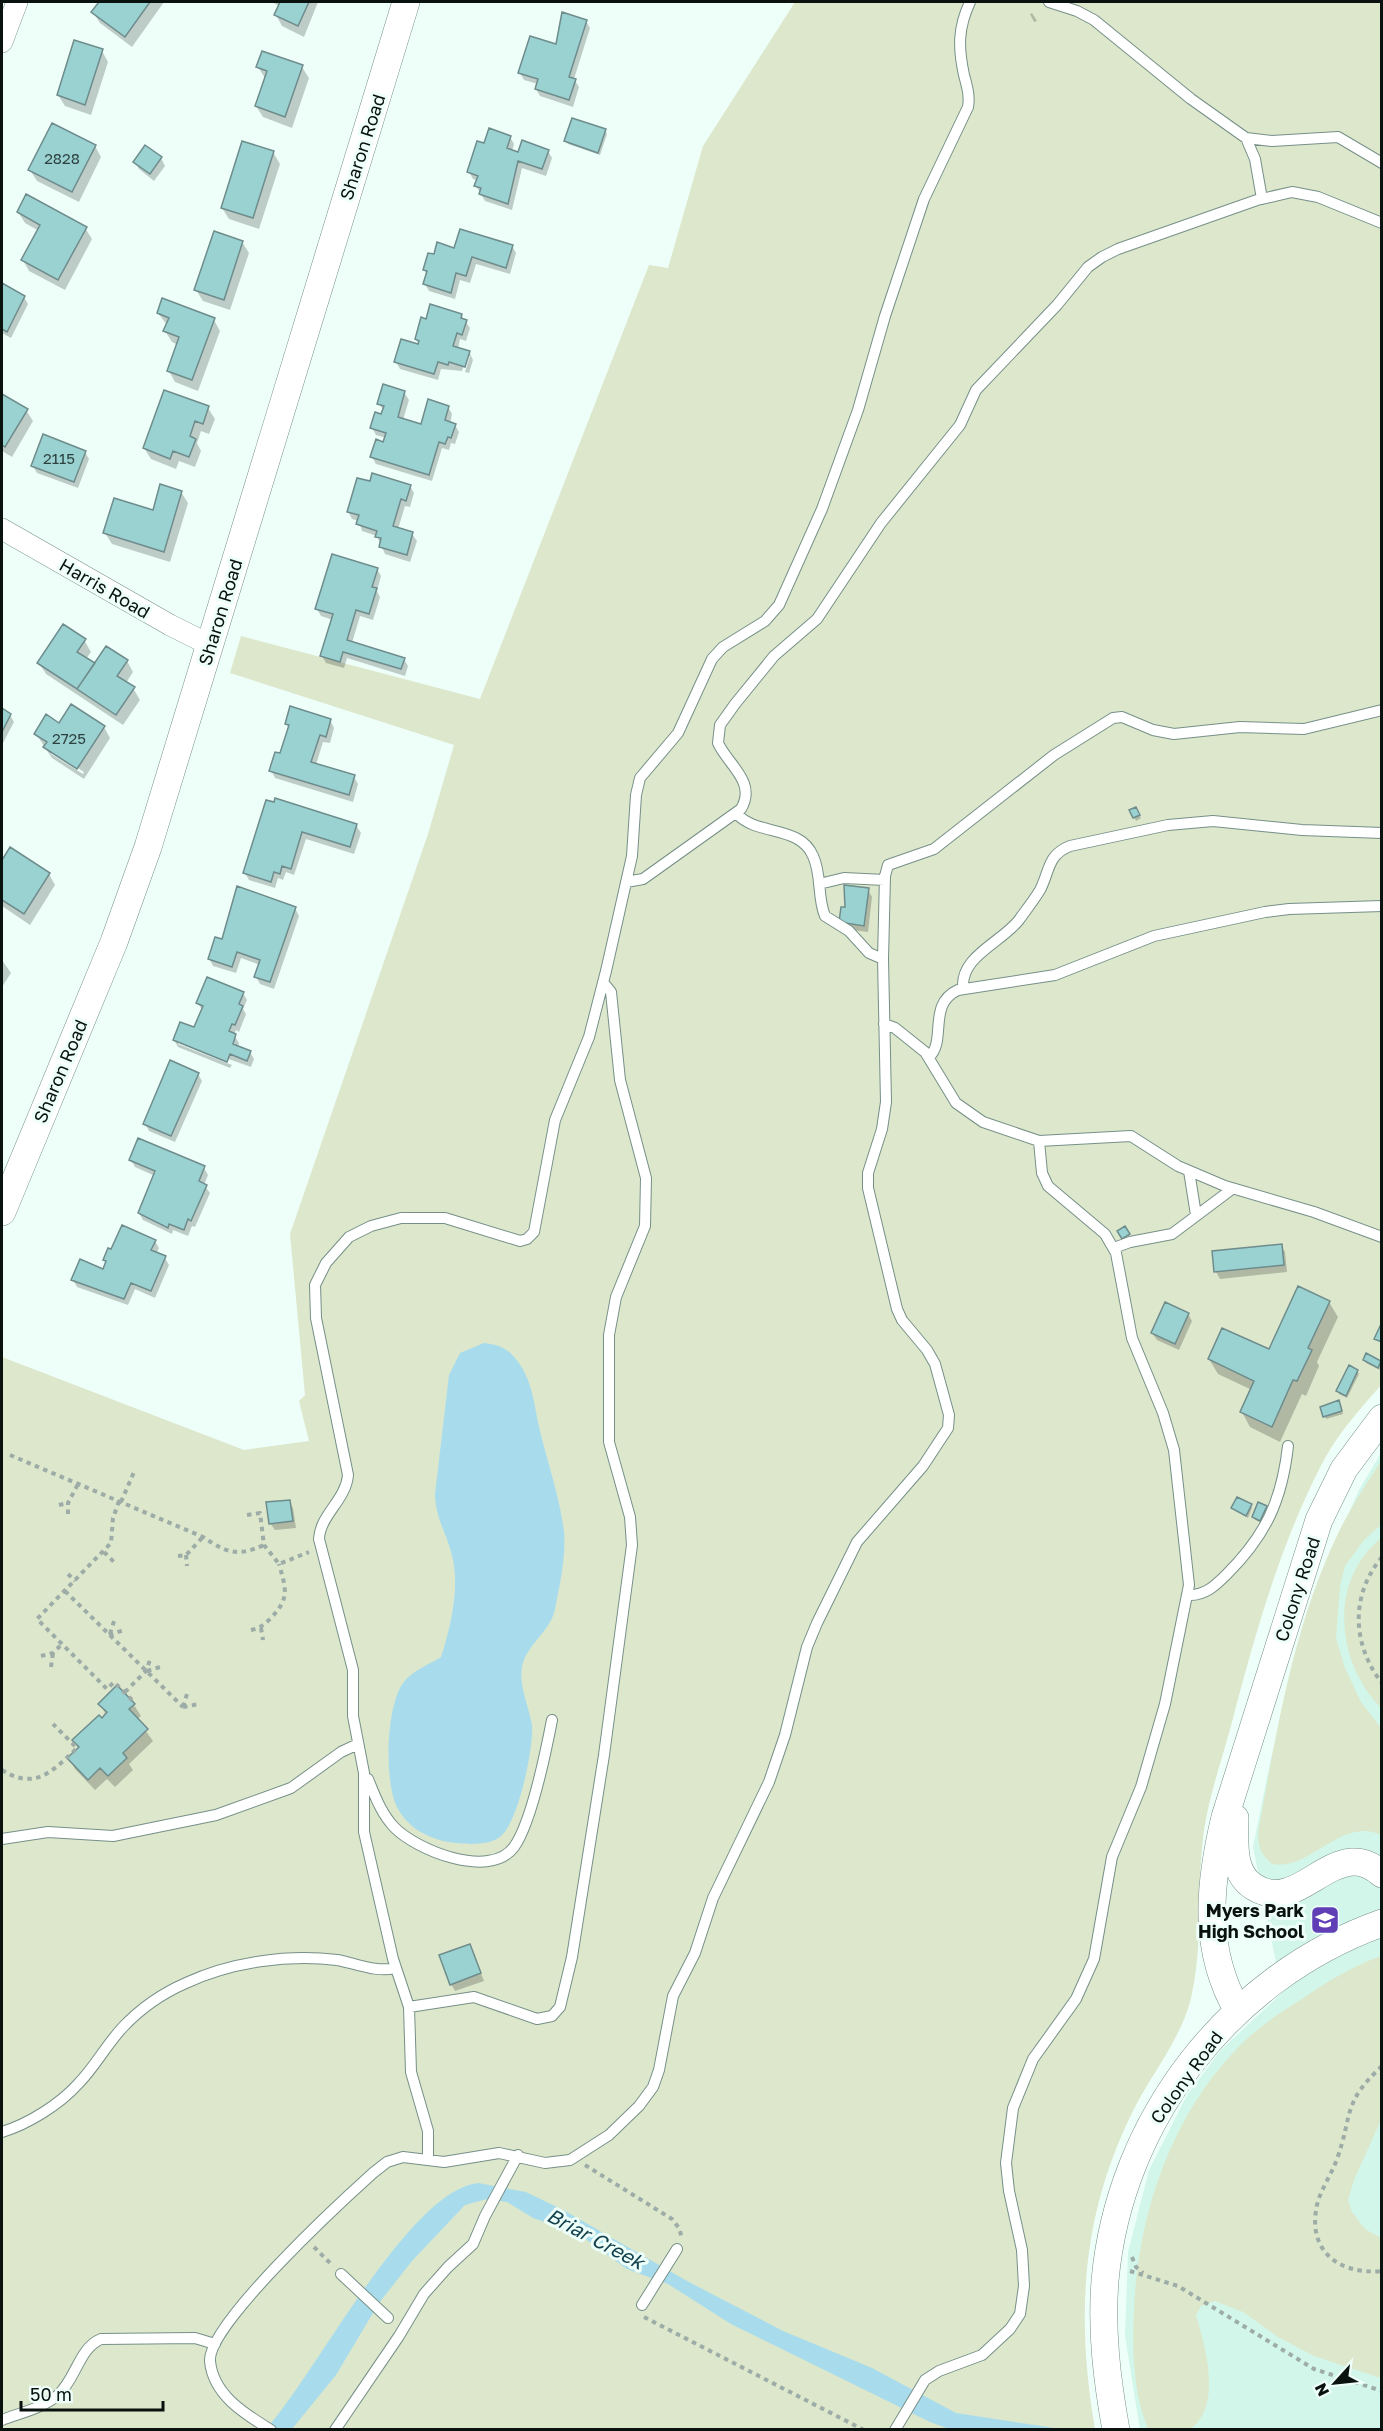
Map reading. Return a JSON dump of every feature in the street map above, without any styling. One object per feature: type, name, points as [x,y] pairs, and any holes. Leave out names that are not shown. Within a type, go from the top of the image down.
[{"type":"street","points":[[2,42],[17,2]]},
{"type":"street","name":"Sharon Road","points":[[2,1212],[114,942],[148,847],[406,2]]},
{"type":"street","name":"Harris Road","points":[[2,530],[170,625],[210,645]]},
{"type":"street","name":"Colony Road","points":[[1238,2011],[1217,1965],[1212,1920],[1215,1858],[1319,1520],[1344,1468],[1382,1418]]},
{"type":"street","name":"Colony Road","points":[[1241,1772],[1235,1845],[1239,1868],[1249,1884],[1264,1892],[1287,1893],[1342,1864],[1351,1862],[1372,1866],[1382,1874]]},
{"type":"street","name":"Colony Road","points":[[1116,2430],[1107,2380],[1104,2303],[1109,2248],[1125,2183],[1150,2125],[1168,2095],[1213,2037],[1269,1983],[1315,1953],[1382,1923]]},
{"type":"lane","points":[[428,2160],[428,2131],[411,2072],[409,2007],[395,1968],[364,1832],[364,1778],[353,1716],[353,1670],[321,1547],[320,1530],[346,1487],[348,1475],[316,1318],[315,1293],[320,1272],[339,1246],[349,1238],[371,1226],[401,1218],[445,1218],[516,1241],[531,1237],[537,1221],[555,1120],[589,1037],[603,982],[634,838],[636,795],[640,778],[678,734],[712,659],[723,647],[765,621],[779,605],[825,500],[863,396],[917,219],[968,107],[969,96],[958,42],[961,25],[970,2]]},
{"type":"lane","points":[[1049,2],[1077,11],[1094,20],[1191,99],[1246,138],[1272,141],[1338,137],[1382,163]]},
{"type":"lane","points":[[1246,138],[1255,159],[1262,199]]},
{"type":"lane","points":[[626,882],[643,879],[737,813],[745,802],[746,789],[740,775],[718,743],[720,725],[769,662],[817,619],[880,523],[960,425],[976,390],[1041,323],[1096,260],[1118,249],[1262,199],[1300,192],[1382,223]]},
{"type":"lane","points":[[271,2430],[232,2403],[219,2385],[210,2360],[215,2344],[262,2282],[304,2237],[387,2162],[403,2157],[444,2162],[492,2154],[518,2155],[551,2163],[579,2155],[599,2143],[623,2123],[653,2087],[659,2070],[673,1996],[695,1953],[713,1898],[769,1782],[785,1735],[807,1647],[817,1623],[857,1542],[923,1466],[949,1424],[942,1385],[933,1359],[902,1320],[897,1309],[868,1188],[869,1166],[886,1112],[883,959],[885,880],[890,863],[934,849],[1054,755],[1109,719],[1122,717],[1153,730],[1174,734],[1240,727],[1304,729],[1382,710]]},
{"type":"lane","points":[[737,813],[748,823],[789,835],[806,844],[814,856],[825,916],[849,931],[868,953],[883,959]]},
{"type":"lane","points":[[963,989],[967,968],[975,958],[1014,926],[1040,889],[1053,856],[1070,846],[1168,825],[1202,821],[1224,821],[1302,830],[1382,833]]},
{"type":"lane","points":[[819,884],[844,878],[885,880]]},
{"type":"lane","points":[[929,1057],[934,1052],[939,1017],[944,1002],[951,994],[963,989],[1055,975],[1154,936],[1265,912],[1382,906]]},
{"type":"lane","points":[[409,2007],[474,1997],[531,2018],[546,2018],[560,2007],[570,1967],[604,1755],[632,1545],[630,1517],[609,1442],[609,1327],[618,1289],[640,1243],[646,1211],[644,1163],[620,1080],[611,992],[603,982]]},
{"type":"lane","points":[[884,1024],[895,1028],[929,1057],[950,1096],[967,1113],[996,1127],[1039,1141],[1126,1135],[1189,1171],[1233,1189],[1314,1212],[1382,1237]]},
{"type":"lane","points":[[896,2428],[923,2383],[939,2371],[982,2355],[1010,2329],[1020,2314],[1024,2286],[1022,2250],[1008,2191],[1006,2163],[1013,2108],[1033,2059],[1076,1999],[1094,1959],[1112,1857],[1147,1768],[1165,1704],[1188,1595],[1189,1585],[1174,1450],[1160,1406],[1132,1338],[1114,1248],[1105,1234],[1048,1186],[1042,1173],[1039,1141]]},
{"type":"lane","points":[[1189,1171],[1196,1215]]},
{"type":"lane","points":[[1114,1248],[1130,1242],[1166,1237],[1233,1189]]},
{"type":"lane","points":[[1188,1595],[1201,1594],[1216,1586],[1265,1529],[1279,1493],[1288,1446]]},
{"type":"lane","points":[[364,1778],[368,1779],[389,1822],[413,1843],[461,1860],[500,1856],[513,1848],[520,1835],[539,1779],[552,1720]]},
{"type":"lane","points":[[2,1839],[48,1832],[113,1836],[216,1815],[291,1788],[341,1752],[358,1744]]},
{"type":"lane","points":[[2,2132],[38,2115],[73,2090],[132,2018],[161,1996],[194,1979],[234,1966],[275,1961],[328,1959],[382,1969],[395,1968]]},
{"type":"lane","points":[[335,2430],[399,2336],[424,2294],[473,2244],[485,2216],[518,2155]]},
{"type":"lane","points":[[642,2305],[677,2249]]},
{"type":"lane","points":[[341,2274],[388,2318]]},
{"type":"lane","points":[[2,2420],[39,2406],[59,2394],[73,2378],[89,2346],[101,2339],[195,2338],[215,2344]]},
{"type":"path","points":[[10,1455],[203,1538],[231,1553],[251,1551],[264,1545]]},
{"type":"path","points":[[133,1701],[114,1682],[107,1689],[37,1619],[111,1543],[113,1518],[134,1472]]},
{"type":"path","points":[[68,1514],[68,1503],[78,1484]]},
{"type":"path","points":[[59,1505],[68,1503]]},
{"type":"path","points":[[247,1515],[260,1514],[264,1545],[279,1564],[286,1596],[282,1607],[261,1628],[251,1630]]},
{"type":"path","points":[[178,1556],[186,1555],[203,1538]]},
{"type":"path","points":[[279,1564],[321,1547]]},
{"type":"path","points":[[104,1552],[114,1562]]},
{"type":"path","points":[[186,1555],[187,1566]]},
{"type":"path","points":[[1382,1557],[1368,1577],[1358,1617],[1364,1655],[1382,1683]]},
{"type":"path","points":[[68,1574],[75,1581]]},
{"type":"path","points":[[65,1591],[183,1707]]},
{"type":"path","points":[[110,1635],[114,1620]]},
{"type":"path","points":[[261,1628],[263,1640]]},
{"type":"path","points":[[110,1635],[124,1630]]},
{"type":"path","points":[[40,1656],[53,1653],[62,1644]]},
{"type":"path","points":[[51,1667],[53,1653]]},
{"type":"path","points":[[125,1692],[146,1671],[151,1657]]},
{"type":"path","points":[[146,1671],[160,1667]]},
{"type":"path","points":[[183,1707],[187,1694]]},
{"type":"path","points":[[183,1707],[199,1704]]},
{"type":"path","points":[[2,1770],[13,1778],[25,1779],[40,1777],[53,1771],[76,1748],[53,1724]]},
{"type":"path","points":[[1382,2066],[1364,2082],[1352,2100],[1341,2147],[1321,2192],[1316,2215],[1319,2240],[1329,2258],[1348,2270],[1382,2271]]},
{"type":"path","points":[[579,2155],[591,2171],[672,2219],[682,2234],[677,2249]]},
{"type":"path","points":[[304,2237],[341,2274]]},
{"type":"path","points":[[1132,2255],[1136,2267],[1149,2276]]},
{"type":"path","points":[[1130,2271],[1178,2286],[1314,2369],[1382,2391]]},
{"type":"path","points":[[642,2305],[639,2312],[643,2317],[864,2430]]},
{"type":"shaded area","points":[[795,2],[1381,2],[1381,1385],[1343,1430],[1324,1460],[1295,1523],[1270,1588],[1205,1824],[1202,1846],[1199,1936],[1195,1980],[1190,2002],[1179,2031],[1131,2115],[1114,2154],[1102,2192],[1087,2269],[1085,2308],[1089,2388],[1095,2429],[2,2429],[2,1357],[244,1450],[309,1441],[299,1401],[305,1395],[290,1234],[428,834],[454,745],[230,673],[241,636],[480,699],[649,265],[668,268],[703,146]]},
{"type":"shaded area","name":"Myers Park High School","points":[[1381,1453],[1381,2429],[1140,2430],[1125,2336],[1128,2252],[1149,2170],[1187,2095],[1221,2050],[1282,1993],[1253,1847],[1271,1758],[1339,1536],[1359,1490]]},
{"type":"shaded area","points":[[1381,1461],[1381,1525],[1364,1540],[1345,1566],[1340,1586],[1336,1638],[1345,1668],[1361,1702],[1381,1728],[1381,1835],[1367,1831],[1353,1833],[1299,1860],[1286,1864],[1272,1864],[1261,1850],[1258,1833],[1279,1721],[1296,1647],[1320,1575],[1335,1540]]},
{"type":"shaded area","points":[[1381,1538],[1381,1708],[1366,1689],[1355,1668],[1347,1645],[1344,1622],[1346,1599],[1352,1576],[1364,1556]]},
{"type":"shaded area","points":[[1381,1956],[1381,2120],[1354,2180],[1348,2200],[1352,2212],[1365,2229],[1381,2238],[1381,2378],[1314,2356],[1278,2337],[1243,2312],[1215,2301],[1201,2306],[1196,2315],[1204,2343],[1209,2375],[1206,2406],[1200,2419],[1190,2429],[1148,2429],[1136,2385],[1133,2324],[1137,2272],[1143,2234],[1153,2197],[1165,2161],[1181,2126],[1201,2093],[1224,2063],[1250,2036],[1275,2016],[1330,1981]]},
{"type":"water","points":[[484,1343],[508,1351],[521,1367],[530,1385],[560,1507],[564,1551],[561,1580],[553,1617],[523,1663],[521,1678],[532,1725],[532,1736],[528,1767],[519,1802],[507,1829],[500,1837],[488,1842],[464,1844],[429,1836],[416,1829],[401,1813],[393,1795],[390,1780],[389,1744],[390,1726],[397,1694],[407,1679],[441,1657],[448,1632],[454,1605],[454,1564],[439,1518],[435,1494],[449,1375],[460,1353]]},
{"type":"water","name":"Briar Creek","points":[[478,2183],[526,2192],[565,2211],[687,2281],[783,2331],[872,2368],[956,2413],[1061,2429],[949,2429],[930,2422],[731,2324],[668,2284],[627,2269],[577,2233],[533,2218],[507,2202],[487,2199],[465,2205],[412,2261],[379,2303],[336,2375],[292,2429],[265,2430],[286,2404],[393,2250],[422,2217],[451,2194]]},
{"type":"building","points":[[99,2],[150,2],[125,37],[91,12]]},
{"type":"building","points":[[280,2],[309,2],[298,26],[274,15]]},
{"type":"building","points":[[562,12],[587,20],[569,77],[576,79],[569,100],[535,89],[538,79],[518,73],[530,36],[556,44]]},
{"type":"building","points":[[74,40],[103,49],[85,105],[57,95]]},
{"type":"building","points":[[262,51],[303,65],[285,117],[255,106],[267,71],[256,67]]},
{"type":"building","points":[[572,118],[606,129],[598,153],[564,141]]},
{"type":"building","points":[[52,123],[96,145],[72,192],[28,170]]},
{"type":"building","points":[[489,128],[511,136],[507,148],[518,152],[522,140],[549,150],[542,169],[518,161],[508,204],[479,194],[481,188],[474,186],[478,176],[467,172],[477,141],[484,143]]},
{"type":"building","points":[[242,141],[274,151],[253,218],[221,208]]},
{"type":"building","points":[[145,145],[162,157],[150,174],[133,162]]},
{"type":"building","points":[[26,194],[87,227],[58,280],[21,260],[40,225],[17,212]]},
{"type":"building","points":[[460,229],[513,245],[506,268],[472,257],[466,276],[456,273],[451,293],[423,284],[427,271],[423,270],[428,253],[434,254],[437,242],[454,248]]},
{"type":"building","points":[[214,231],[243,241],[224,300],[194,290]]},
{"type":"building","points":[[2,283],[25,296],[7,332],[2,329]]},
{"type":"building","points":[[162,298],[215,318],[192,380],[167,371],[179,337],[163,331],[169,318],[157,313]]},
{"type":"building","points":[[430,304],[462,314],[461,318],[467,320],[462,335],[457,333],[453,346],[470,351],[465,367],[449,362],[448,365],[438,362],[434,374],[394,362],[401,339],[418,344],[419,341],[415,339],[421,317],[426,319]]},
{"type":"building","points":[[383,384],[405,391],[398,417],[421,424],[428,399],[449,406],[445,420],[456,424],[451,438],[448,437],[445,444],[439,442],[429,475],[370,457],[376,439],[383,442],[386,433],[370,428],[375,412],[381,414],[384,406],[377,404]]},
{"type":"building","points":[[164,390],[209,406],[203,424],[195,421],[190,436],[196,439],[189,457],[173,451],[170,459],[143,448]]},
{"type":"building","points":[[2,394],[28,409],[5,447],[2,445]]},
{"type":"building","points":[[43,434],[86,451],[74,482],[31,466]]},
{"type":"building","points":[[372,473],[411,485],[406,501],[401,499],[393,526],[413,532],[407,555],[379,547],[381,538],[375,537],[377,531],[356,524],[359,515],[347,512],[357,478],[370,481]]},
{"type":"building","points":[[160,484],[182,491],[164,552],[103,533],[114,498],[153,510]]},
{"type":"building","points":[[332,554],[378,568],[372,587],[377,588],[369,614],[356,610],[347,640],[405,658],[401,669],[343,652],[340,662],[320,656],[333,614],[315,609]]},
{"type":"building","points":[[63,624],[86,639],[77,652],[95,663],[77,689],[37,663]]},
{"type":"building","points":[[106,646],[128,660],[117,676],[135,687],[116,715],[77,689]]},
{"type":"building","points":[[71,704],[105,726],[77,769],[43,747],[47,742],[34,734],[46,714],[59,723]]},
{"type":"building","points":[[290,706],[331,719],[326,737],[320,735],[311,762],[355,775],[349,795],[269,771],[275,752],[280,753],[289,725],[285,724]]},
{"type":"building","points":[[2,708],[11,714],[2,732]]},
{"type":"building","points":[[275,798],[357,824],[350,847],[302,832],[291,869],[282,866],[280,874],[274,872],[271,882],[243,873],[266,800],[274,802]]},
{"type":"building","points":[[1136,807],[1140,815],[1133,818],[1129,810]]},
{"type":"building","points":[[10,847],[50,873],[24,914],[2,900],[2,860]]},
{"type":"building","points":[[844,885],[869,888],[864,926],[839,922],[841,907],[845,907]]},
{"type":"building","points":[[237,886],[296,907],[270,982],[254,977],[260,960],[237,952],[232,967],[208,959],[215,937],[222,939]]},
{"type":"building","points":[[207,977],[244,992],[239,1004],[243,1006],[235,1025],[232,1024],[229,1031],[236,1034],[233,1044],[251,1051],[247,1061],[230,1054],[227,1062],[173,1040],[180,1022],[194,1027],[203,1006],[196,1003]]},
{"type":"building","points":[[170,1060],[199,1073],[171,1136],[143,1124]]},
{"type":"building","points":[[138,1138],[205,1166],[199,1181],[207,1185],[191,1221],[188,1219],[184,1230],[169,1224],[168,1228],[138,1213],[155,1171],[129,1160]]},
{"type":"building","points":[[122,1225],[156,1240],[151,1250],[166,1256],[151,1291],[131,1283],[124,1299],[71,1280],[80,1259],[103,1269],[106,1261],[103,1260],[108,1248],[111,1249]]},
{"type":"building","points":[[1125,1226],[1130,1234],[1122,1239],[1117,1231]]},
{"type":"building","points":[[1282,1244],[1284,1265],[1214,1272],[1212,1251]]},
{"type":"building","points":[[1298,1286],[1330,1301],[1308,1348],[1312,1350],[1297,1381],[1293,1380],[1272,1427],[1240,1412],[1254,1381],[1208,1359],[1222,1328],[1269,1349]]},
{"type":"building","points":[[1165,1302],[1189,1313],[1175,1344],[1151,1333]]},
{"type":"building","points":[[1382,1322],[1382,1342],[1374,1339]]},
{"type":"building","points":[[1366,1353],[1381,1361],[1378,1368],[1363,1360]]},
{"type":"building","points":[[1349,1365],[1358,1370],[1346,1396],[1336,1391]]},
{"type":"building","points":[[1339,1400],[1342,1411],[1323,1417],[1320,1407]]},
{"type":"building","points":[[1237,1497],[1252,1504],[1246,1516],[1231,1508]]},
{"type":"building","points":[[290,1500],[293,1521],[269,1524],[266,1502]]},
{"type":"building","points":[[1258,1502],[1267,1506],[1260,1521],[1252,1517]]},
{"type":"building","points":[[117,1685],[135,1704],[129,1709],[148,1729],[123,1753],[127,1758],[108,1776],[100,1768],[88,1780],[67,1758],[79,1747],[72,1740],[99,1715],[102,1718],[107,1712],[98,1704]]},
{"type":"building","points":[[470,1944],[481,1973],[450,1985],[439,1955]]},
{"type":"place","name":"Myers Park High School","points":[[1325,1920]]}]
